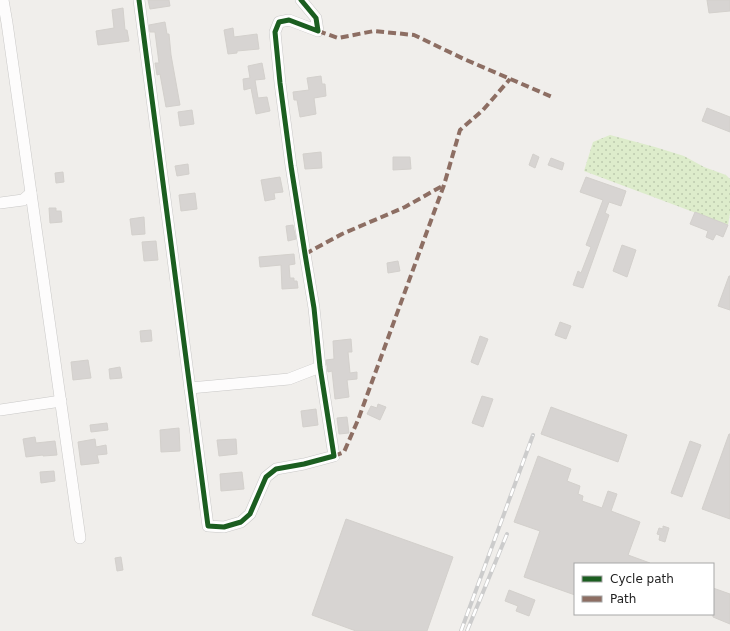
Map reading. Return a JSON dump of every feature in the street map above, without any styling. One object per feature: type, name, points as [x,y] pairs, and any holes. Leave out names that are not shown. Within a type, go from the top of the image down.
[{"type":"street","points":[[3,0],[8,22],[80,538]]},
{"type":"street","points":[[140,0],[208,526],[224,527],[241,522],[250,514],[266,477],[276,469],[304,464],[334,456],[320,367],[314,308],[300,225],[281,91],[275,32],[279,22],[289,20],[318,30],[316,18],[301,0]]},
{"type":"street","points":[[0,203],[23,200],[31,193]]},
{"type":"street","points":[[190,388],[289,379],[320,367]]},
{"type":"street","points":[[0,410],[61,401]]},
{"type":"green space","points":[[610,135],[684,156],[704,167],[726,175],[730,179],[730,213],[728,225],[584,171],[593,142]]},
{"type":"building","points":[[148,0],[169,0],[170,6],[150,9]]},
{"type":"building","points":[[707,0],[730,0],[730,11],[709,13]]},
{"type":"building","points":[[123,8],[125,30],[127,30],[129,41],[98,45],[96,31],[114,28],[112,10]]},
{"type":"building","points":[[165,22],[167,34],[169,34],[171,55],[180,105],[166,107],[160,74],[157,75],[155,63],[159,63],[155,32],[150,32],[149,25]]},
{"type":"building","points":[[233,28],[234,37],[257,34],[259,49],[237,51],[237,53],[228,54],[224,30]]},
{"type":"building","points":[[262,63],[265,79],[255,80],[258,98],[267,97],[270,111],[256,114],[251,88],[244,90],[243,79],[250,78],[248,66]]},
{"type":"building","points":[[321,76],[322,84],[325,84],[326,96],[314,98],[316,114],[300,117],[297,100],[294,100],[293,92],[309,90],[307,78]]},
{"type":"building","points":[[707,108],[730,117],[730,132],[702,121]]},
{"type":"building","points":[[192,110],[194,124],[180,126],[178,112]]},
{"type":"building","points":[[321,152],[322,168],[305,169],[303,154]]},
{"type":"building","points":[[533,154],[539,157],[535,168],[529,165]]},
{"type":"building","points":[[393,157],[410,157],[411,169],[393,170]]},
{"type":"building","points":[[551,158],[564,163],[562,170],[548,165]]},
{"type":"building","points":[[188,164],[189,174],[177,176],[175,166]]},
{"type":"building","points":[[63,172],[64,182],[56,183],[55,173]]},
{"type":"building","points":[[280,177],[283,192],[274,193],[275,199],[265,201],[261,180]]},
{"type":"building","points":[[586,177],[626,191],[621,206],[609,202],[605,213],[609,215],[583,288],[573,285],[578,271],[581,273],[591,247],[586,245],[603,200],[580,192]]},
{"type":"building","points":[[195,193],[197,209],[181,211],[179,195]]},
{"type":"building","points":[[49,208],[56,208],[56,211],[61,211],[62,222],[50,223]]},
{"type":"building","points":[[695,212],[728,225],[723,237],[716,234],[713,240],[706,237],[708,231],[690,224]]},
{"type":"building","points":[[144,217],[145,234],[132,235],[130,219]]},
{"type":"building","points":[[293,225],[296,239],[288,241],[286,226]]},
{"type":"building","points":[[156,241],[158,260],[144,261],[142,242]]},
{"type":"building","points":[[622,245],[636,250],[627,277],[613,271]]},
{"type":"building","points":[[294,254],[295,264],[289,265],[290,278],[294,278],[294,281],[297,281],[298,288],[282,289],[281,265],[260,267],[259,257]]},
{"type":"building","points":[[398,261],[400,271],[388,273],[387,263]]},
{"type":"building","points":[[730,276],[730,310],[718,306]]},
{"type":"building","points":[[560,322],[571,326],[566,339],[555,335]]},
{"type":"building","points":[[151,330],[152,341],[141,342],[140,331]]},
{"type":"building","points":[[480,336],[488,339],[478,365],[471,362]]},
{"type":"building","points":[[351,339],[352,352],[348,352],[350,373],[357,372],[357,379],[347,380],[349,397],[335,399],[332,371],[328,372],[326,360],[334,359],[333,341]]},
{"type":"building","points":[[88,360],[91,378],[73,380],[71,362]]},
{"type":"building","points":[[120,367],[122,378],[110,379],[109,369]]},
{"type":"building","points":[[482,396],[493,399],[483,427],[472,423]]},
{"type":"building","points":[[378,404],[386,407],[380,420],[367,414],[371,406],[377,408]]},
{"type":"building","points":[[551,407],[627,435],[618,462],[541,434]]},
{"type":"building","points":[[316,409],[318,425],[303,427],[301,411]]},
{"type":"building","points":[[347,417],[349,433],[339,434],[337,418]]},
{"type":"building","points":[[107,423],[108,430],[91,432],[90,425]]},
{"type":"building","points":[[179,428],[180,451],[161,452],[160,430]]},
{"type":"building","points":[[730,434],[730,519],[702,509]]},
{"type":"building","points":[[35,437],[36,443],[55,441],[57,455],[26,457],[23,439]]},
{"type":"building","points":[[95,439],[96,447],[106,445],[107,454],[97,455],[99,463],[81,465],[78,442]]},
{"type":"building","points":[[236,439],[237,454],[219,456],[217,440]]},
{"type":"building","points":[[690,441],[701,445],[682,497],[671,493]]},
{"type":"building","points":[[538,456],[571,469],[567,481],[580,486],[578,494],[583,496],[582,501],[602,508],[608,491],[617,494],[611,511],[640,522],[628,555],[650,563],[574,563],[574,595],[524,577],[540,531],[514,522]]},
{"type":"building","points":[[54,471],[55,481],[41,483],[40,472]]},
{"type":"building","points":[[242,472],[244,489],[221,491],[220,474]]},
{"type":"building","points":[[346,519],[453,557],[427,631],[356,631],[312,615]]},
{"type":"building","points":[[663,526],[669,528],[665,542],[659,540],[660,535],[657,534],[659,528],[663,529]]},
{"type":"building","points":[[121,557],[123,570],[117,571],[115,558]]},
{"type":"building","points":[[714,588],[730,594],[730,624],[713,617]]},
{"type":"building","points":[[509,590],[535,600],[529,616],[516,611],[518,606],[505,601]]},
{"type":"railway","points":[[461,631],[533,435]]},
{"type":"railway","points":[[467,631],[507,534]]},
{"type":"marked path","points":[[318,31],[338,38],[374,31],[414,35],[464,59],[552,97]]},
{"type":"marked path","points":[[334,456],[344,452],[358,420],[444,185],[460,130],[483,110],[510,79]]},
{"type":"marked path","points":[[305,254],[342,234],[405,207],[444,185]]},
{"type":"cycle path","points":[[139,0],[208,526],[224,527],[241,522],[250,514],[266,477],[276,469],[304,464],[334,456],[320,367],[314,308],[291,166],[275,32],[279,22],[289,20],[318,31],[316,18],[301,0]]}]
